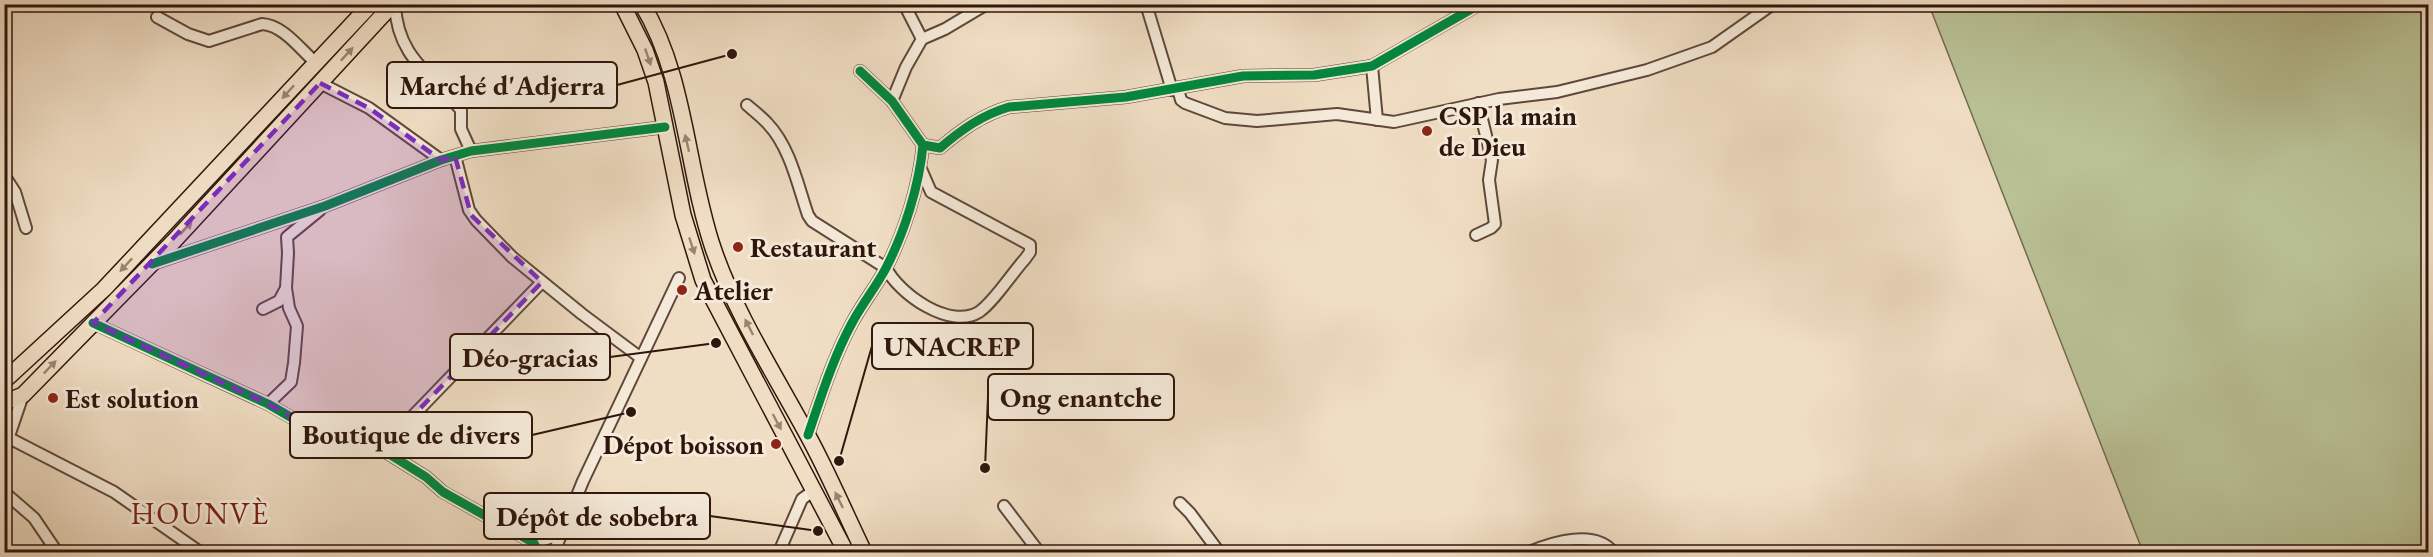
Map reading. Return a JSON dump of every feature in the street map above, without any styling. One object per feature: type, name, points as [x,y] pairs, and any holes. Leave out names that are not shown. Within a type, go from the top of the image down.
[{"type":"main road","points":[[4,381],[104,289],[371,4]]},
{"type":"main road","points":[[4,403],[23,395],[152,264],[394,4]]},
{"type":"main road","points":[[622,4],[645,50],[656,82],[685,224],[703,280],[846,552]]},
{"type":"main road","points":[[642,4],[653,22],[669,59],[705,220],[713,249],[728,287],[776,381],[808,435],[864,552]]},
{"type":"street","points":[[394,4],[396,25],[407,50],[461,110],[461,129],[471,152]]},
{"type":"street","points":[[904,4],[922,39]]},
{"type":"street","points":[[892,101],[906,67],[922,39],[945,29],[987,4]]},
{"type":"street","points":[[1146,4],[1175,90],[1185,103],[1225,118],[1257,121],[1337,114],[1394,122],[1478,103],[1557,92],[1647,70],[1712,47],[1773,4]]},
{"type":"street","points":[[923,145],[940,148],[973,122],[992,112],[1009,107],[1048,105],[1175,90],[1244,76],[1314,75],[1372,66],[1480,4]]},
{"type":"street","points":[[157,17],[188,34],[209,41],[262,24],[270,24],[285,34],[315,62]]},
{"type":"street","points":[[1372,66],[1377,120]]},
{"type":"street","points":[[808,435],[846,333],[863,301],[886,268],[900,234],[921,169],[923,145],[892,101],[860,70]]},
{"type":"street","points":[[320,82],[369,108],[441,160]]},
{"type":"street","points":[[1476,235],[1495,224],[1489,180],[1492,160],[1478,103]]},
{"type":"street","points":[[747,105],[769,124],[795,172],[808,215],[812,221],[886,268],[892,280],[921,304],[948,314],[972,316],[988,305],[1030,252],[1030,245],[931,192],[921,169]]},
{"type":"street","points":[[152,264],[325,206],[455,156],[665,127]]},
{"type":"street","points":[[455,156],[471,215],[512,257],[641,358]]},
{"type":"street","points":[[4,175],[15,192],[26,228]]},
{"type":"street","points":[[268,404],[291,382],[294,363],[297,326],[289,308],[286,288],[287,237],[325,206]]},
{"type":"street","points":[[554,552],[575,499],[679,278]]},
{"type":"street","points":[[381,449],[542,282]]},
{"type":"street","points":[[263,309],[279,301],[286,288]]},
{"type":"street","points":[[93,323],[268,404],[343,445],[381,449],[426,477],[443,492],[536,548],[563,534]]},
{"type":"street","points":[[4,451],[23,395]]},
{"type":"street","points":[[9,438],[114,492],[200,552]]},
{"type":"street","points":[[779,552],[801,499],[813,491]]},
{"type":"street","points":[[4,492],[34,518],[57,552]]},
{"type":"street","points":[[1180,503],[1219,552]]},
{"type":"street","points":[[1004,506],[1039,552]]},
{"type":"street","points":[[1530,552],[1566,542],[1591,539],[1608,546],[1613,552]]},
{"type":"highlighted area","points":[[320,83],[369,108],[441,160],[455,156],[471,215],[542,282],[381,449],[325,437],[268,404],[93,323]]},
{"type":"green space","points":[[1929,5],[2428,5],[2428,552],[2143,552]]},
{"type":"cycle path","points":[[860,71],[892,101],[923,145],[940,148],[972,124],[1009,107],[1126,97],[1243,76],[1314,75],[1372,66],[1480,4]]},
{"type":"cycle path","points":[[152,264],[325,206],[441,160],[471,151],[665,127]]},
{"type":"cycle path","points":[[808,435],[845,336],[886,268],[899,239],[915,192],[923,145]]},
{"type":"cycle path","points":[[93,323],[268,404],[343,445],[381,449],[426,477],[443,492],[534,543],[538,552]]},
{"type":"place","name":"Marché d'Adjerra","points":[[732,54]]},
{"type":"place","name":"CSP la main de Dieu","points":[[1427,131]]},
{"type":"place","name":"Restaurant","points":[[738,247]]},
{"type":"place","name":"Atelier","points":[[682,290]]},
{"type":"place","name":"Déo-gracias","points":[[716,343]]},
{"type":"place","name":"Est solution","points":[[53,398]]},
{"type":"place","name":"Boutique de divers","points":[[631,412]]},
{"type":"place","name":"Dépot boisson","points":[[776,444]]},
{"type":"place","name":"UNACREP","points":[[839,461]]},
{"type":"place","name":"Ong enantche","points":[[985,468]]},
{"type":"place","name":"Dépôt de sobebra","points":[[818,531]]},
{"type":"district","name":"HOUNVÈ","points":[[200,513]]}]
